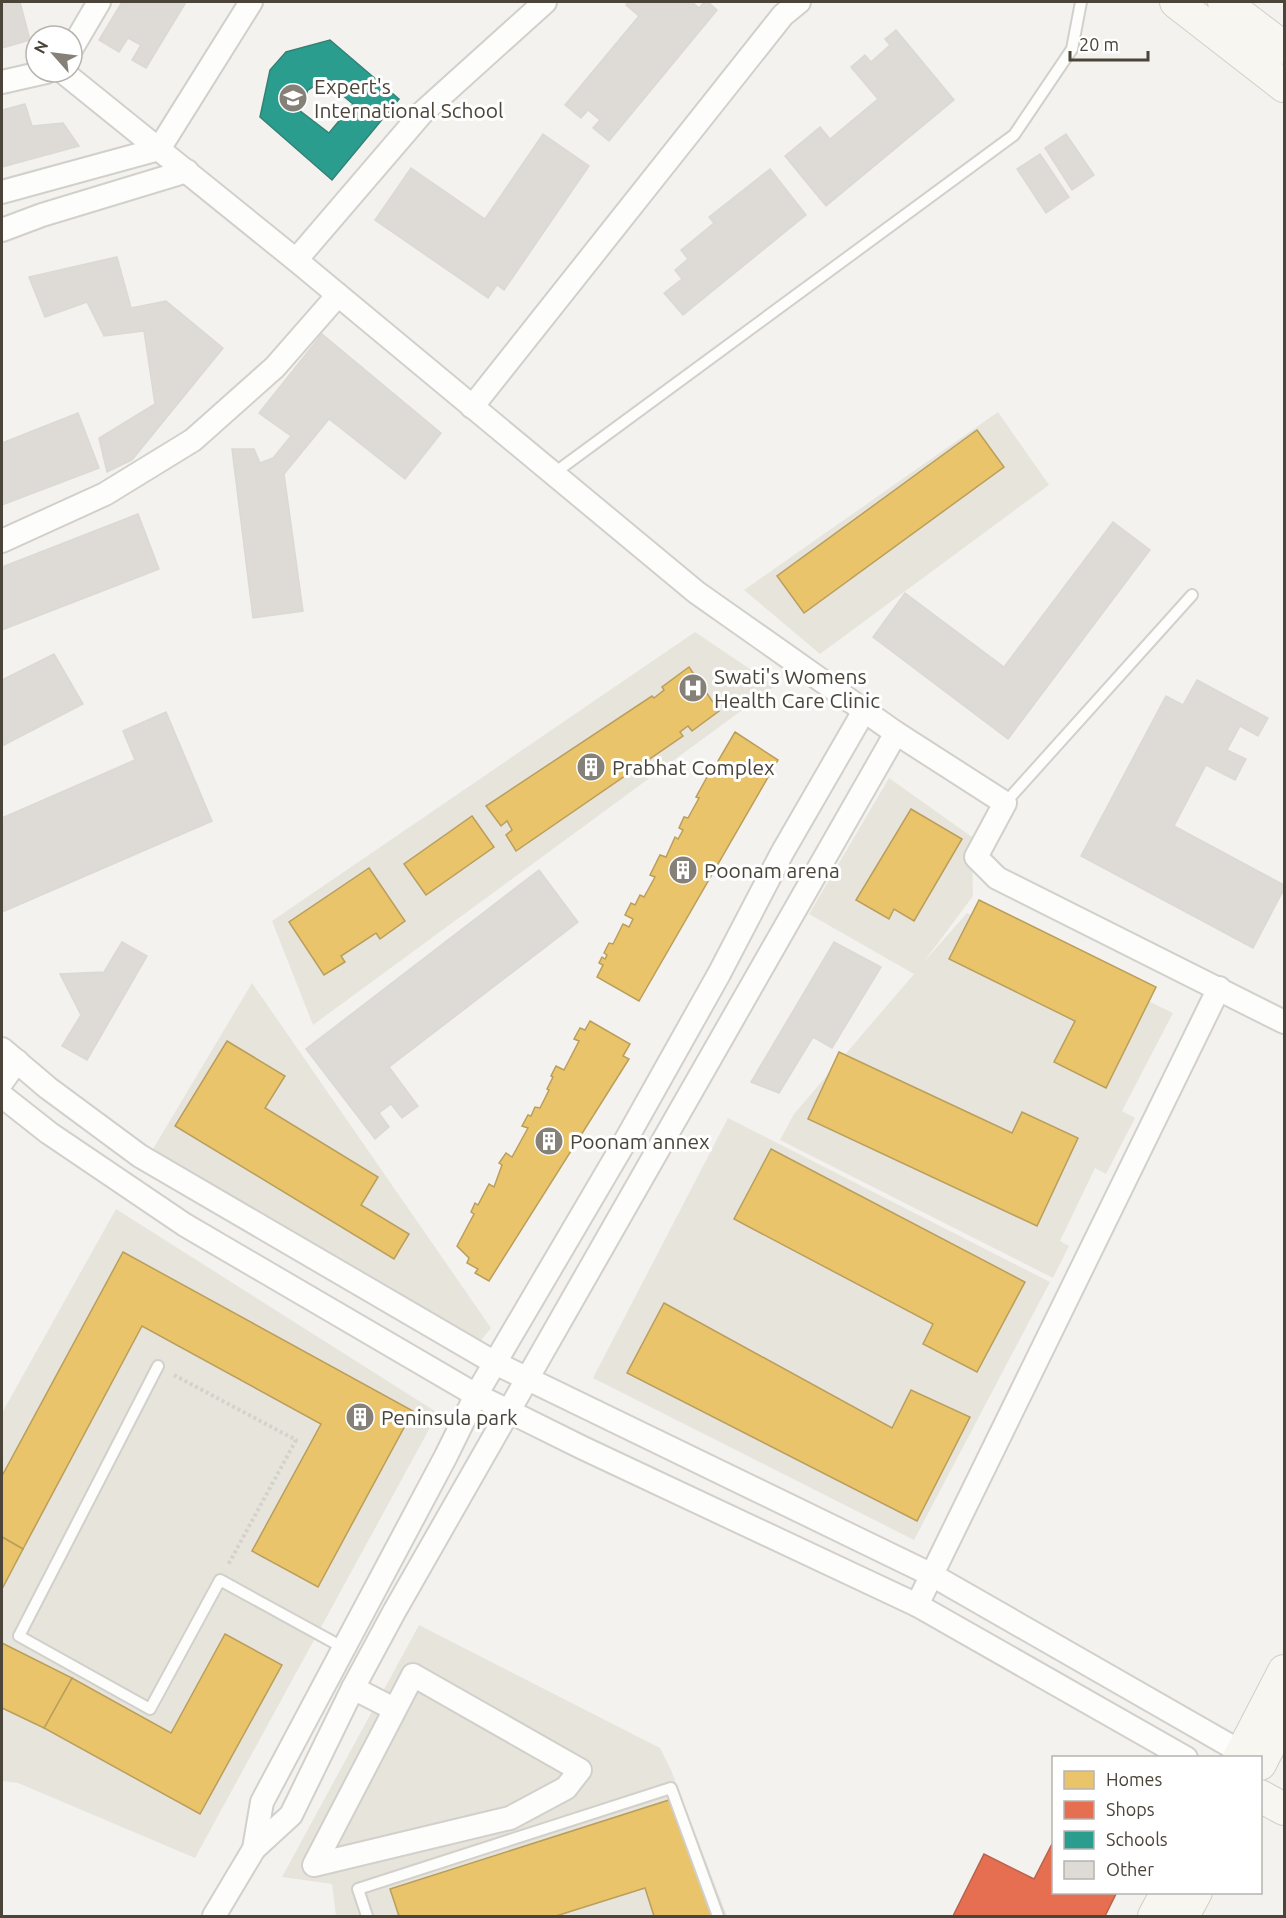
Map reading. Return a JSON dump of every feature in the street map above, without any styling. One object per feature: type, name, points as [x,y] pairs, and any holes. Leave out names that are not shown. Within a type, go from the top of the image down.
[{"type":"street","points":[[84,28],[99,2]]},
{"type":"street","points":[[2,192],[159,149],[251,2]]},
{"type":"street","points":[[296,260],[422,113],[545,2]]},
{"type":"street","points":[[1176,2],[1284,86]]},
{"type":"street","points":[[1224,2],[1284,48]]},
{"type":"street","points":[[472,407],[784,6]]},
{"type":"street","points":[[2,82],[24,77]]},
{"type":"street","points":[[78,84],[296,260],[696,592],[896,734],[1005,803],[976,856],[997,878],[1284,1022]]},
{"type":"street","points":[[2,230],[42,215],[187,171]]},
{"type":"street","points":[[2,541],[105,494],[193,440],[275,368],[338,295]]},
{"type":"street","points":[[254,1849],[262,1802],[446,1456],[476,1395],[628,1135],[719,974],[782,853],[864,711]]},
{"type":"street","points":[[214,1917],[254,1849],[291,1815],[353,1688],[394,1612],[896,734]]},
{"type":"street","points":[[917,1605],[1219,988]]},
{"type":"street","points":[[2,1082],[9,1055],[48,1088],[140,1156],[495,1363],[932,1575],[1247,1756]]},
{"type":"street","points":[[2,1096],[50,1133],[185,1224],[476,1395],[917,1605],[1182,1756]]},
{"type":"street","points":[[1253,1756],[1259,1722],[1284,1671]]},
{"type":"street","points":[[413,1675],[580,1770],[566,1788],[510,1818],[314,1865],[394,1709],[413,1675]]},
{"type":"street","points":[[353,1688],[394,1709]]},
{"type":"street","points":[[1254,1756],[1284,1717]]},
{"type":"street","points":[[1262,1764],[1284,1776]]},
{"type":"street","points":[[1262,1797],[1284,1809]]},
{"type":"street","points":[[1154,1917],[1166,1894]]},
{"type":"street","points":[[1183,1917],[1195,1894]]},
{"type":"lane","points":[[553,474],[1014,135],[1072,49],[1081,2]]},
{"type":"lane","points":[[1005,803],[1192,595]]},
{"type":"lane","points":[[158,1366],[19,1636],[150,1708],[220,1580],[344,1648]]},
{"type":"lane","points":[[367,1917],[358,1889],[671,1788],[718,1917]]},
{"type":"path","points":[[158,1366],[296,1440],[220,1580]]},
{"type":"shaded area","points":[[998,412],[1049,485],[820,654],[744,590]]},
{"type":"shaded area","name":"Prabhat Complex","points":[[695,632],[775,686],[313,1025],[272,921]]},
{"type":"shaded area","points":[[889,778],[972,837],[973,896],[923,963],[967,913],[1173,1013],[1122,1111],[1135,1118],[1106,1174],[1095,1168],[1060,1241],[1069,1246],[1053,1278],[780,1140],[794,1114],[914,974],[809,914]]},
{"type":"shaded area","points":[[252,983],[491,1328],[478,1344],[153,1149]]},
{"type":"shaded area","points":[[728,1118],[1050,1282],[914,1540],[593,1378]]},
{"type":"shaded area","name":"Peninsula park","points":[[116,1209],[438,1413],[195,1858],[18,1783],[2,1781],[2,1413]]},
{"type":"shaded area","points":[[419,1625],[660,1748],[671,1770],[727,1916],[336,1916],[332,1884],[282,1877]]},
{"type":"building: Homes","points":[[977,430],[1004,467],[804,613],[777,576]]},
{"type":"building: Homes","name":"Prabhat Complex","points":[[689,667],[719,711],[692,731],[688,726],[680,732],[683,736],[516,851],[506,835],[512,830],[507,821],[501,826],[486,806],[652,696],[654,698],[664,690],[662,687]]},
{"type":"building: Homes","name":"Poonam arena","points":[[735,732],[778,760],[639,1001],[597,977],[603,965],[599,963],[602,957],[605,959],[607,955],[604,953],[609,943],[613,944],[623,924],[629,927],[633,919],[625,915],[631,903],[635,905],[640,895],[644,897],[655,877],[650,875],[660,855],[666,857],[675,837],[678,839],[683,830],[679,828],[684,817],[688,818],[699,798],[696,797],[712,768],[717,770],[721,763],[718,761]]},
{"type":"building: Homes","points":[[911,809],[962,839],[914,921],[894,909],[889,919],[856,900]]},
{"type":"building: Homes","points":[[472,816],[494,847],[426,895],[404,864]]},
{"type":"building: Homes","points":[[369,868],[405,921],[380,939],[376,933],[341,956],[345,962],[324,975],[289,922]]},
{"type":"building: Homes","points":[[979,900],[1156,987],[1106,1088],[1054,1062],[1075,1021],[949,959]]},
{"type":"building: Homes","name":"Poonam annex","points":[[590,1021],[630,1044],[623,1056],[629,1059],[489,1281],[475,1273],[478,1269],[467,1263],[469,1258],[457,1246],[474,1214],[471,1212],[475,1203],[478,1205],[489,1184],[494,1187],[502,1165],[499,1163],[506,1153],[512,1157],[528,1128],[522,1126],[535,1107],[540,1108],[549,1090],[547,1089],[556,1066],[564,1070],[579,1041],[574,1039],[580,1028],[585,1030]]},
{"type":"building: Homes","points":[[227,1041],[285,1076],[265,1108],[378,1177],[361,1205],[409,1234],[394,1259],[175,1126]]},
{"type":"building: Homes","points":[[839,1052],[1012,1133],[1022,1112],[1078,1138],[1037,1226],[808,1119]]},
{"type":"building: Homes","points":[[771,1149],[1025,1282],[977,1372],[923,1344],[933,1324],[734,1219]]},
{"type":"building: Homes","name":"Peninsula park","points":[[123,1252],[413,1411],[318,1587],[252,1551],[321,1424],[142,1326],[23,1549],[2,1537],[2,1476]]},
{"type":"building: Homes","points":[[664,1303],[892,1428],[911,1390],[970,1417],[917,1521],[627,1373]]},
{"type":"building: Homes","points":[[2,1537],[23,1549],[2,1589]]},
{"type":"building: Homes","points":[[225,1634],[282,1665],[200,1814],[44,1728],[72,1678],[171,1733]]},
{"type":"building: Homes","points":[[2,1643],[72,1678],[44,1728],[2,1708]]},
{"type":"building: Homes","points":[[669,1800],[712,1916],[654,1916],[645,1888],[556,1916],[399,1916],[390,1889]]},
{"type":"building: Shops","points":[[1052,1844],[1052,1894],[1116,1894],[1105,1916],[953,1916],[984,1854],[1034,1879]]},
{"type":"building: Schools","points":[[330,40],[399,99],[332,180],[260,117],[270,70],[286,52]],"holes":[[[324,80],[353,104],[329,133],[299,110],[308,90]]]},
{"type":"building: Other","points":[[2,2],[20,2],[26,24],[24,42],[2,48]]},
{"type":"building: Other","points":[[122,2],[186,2],[146,68],[132,60],[141,45],[128,38],[119,52],[99,40]]},
{"type":"building: Other","points":[[628,2],[692,2],[699,8],[704,2],[708,2],[717,10],[609,141],[593,128],[600,120],[588,110],[581,118],[565,105],[639,16],[626,5]]},
{"type":"building: Other","points":[[896,30],[954,100],[826,206],[785,156],[820,127],[830,139],[878,99],[851,67],[865,55],[871,62],[890,45],[885,39]]},
{"type":"building: Other","points":[[25,104],[32,126],[63,123],[79,146],[2,167],[2,110]]},
{"type":"building: Other","points":[[543,134],[589,166],[504,290],[497,285],[488,298],[375,220],[411,168],[485,219]]},
{"type":"building: Other","points":[[1066,134],[1094,175],[1072,190],[1045,148]]},
{"type":"building: Other","points":[[1040,154],[1069,197],[1046,213],[1017,169]]},
{"type":"building: Other","points":[[770,169],[806,215],[683,315],[664,293],[682,279],[675,270],[688,259],[681,250],[714,223],[709,217]]},
{"type":"building: Other","points":[[117,257],[131,308],[166,301],[223,348],[132,460],[107,472],[99,438],[155,404],[144,331],[104,336],[87,302],[45,317],[29,277]]},
{"type":"building: Other","points":[[322,334],[441,433],[405,479],[329,419],[284,474],[303,611],[253,618],[232,449],[254,449],[260,463],[273,458],[291,436],[259,413]]},
{"type":"building: Other","points":[[78,413],[99,468],[2,505],[2,443]]},
{"type":"building: Other","points":[[138,514],[159,569],[2,630],[2,567]]},
{"type":"building: Other","points":[[1113,522],[1150,550],[1008,739],[873,637],[905,593],[1004,667]]},
{"type":"building: Other","points":[[54,654],[83,704],[2,746],[2,680]]},
{"type":"building: Other","points":[[1197,680],[1268,718],[1258,736],[1240,726],[1227,750],[1246,759],[1235,780],[1206,765],[1174,826],[1284,885],[1253,948],[1081,856],[1166,696],[1183,705]]},
{"type":"building: Other","points":[[166,712],[212,821],[2,912],[2,818],[135,760],[123,731]]},
{"type":"building: Other","points":[[539,870],[578,922],[389,1067],[418,1106],[402,1118],[391,1104],[379,1113],[389,1127],[375,1139],[306,1049]]},
{"type":"building: Other","points":[[122,942],[147,956],[87,1060],[62,1046],[81,1015],[60,974],[104,972]]},
{"type":"building: Other","points":[[834,942],[881,967],[832,1048],[813,1037],[779,1093],[751,1082]]},
{"type":"place","name":"Expert's International School","points":[[293,98]]},
{"type":"place","name":"Swati's Womens Health Care Clinic","points":[[693,688]]},
{"type":"place","name":"Prabhat Complex","points":[[591,767]]},
{"type":"place","name":"Poonam arena","points":[[683,870]]},
{"type":"place","name":"Poonam annex","points":[[549,1141]]},
{"type":"place","name":"Peninsula park","points":[[360,1417]]}]
